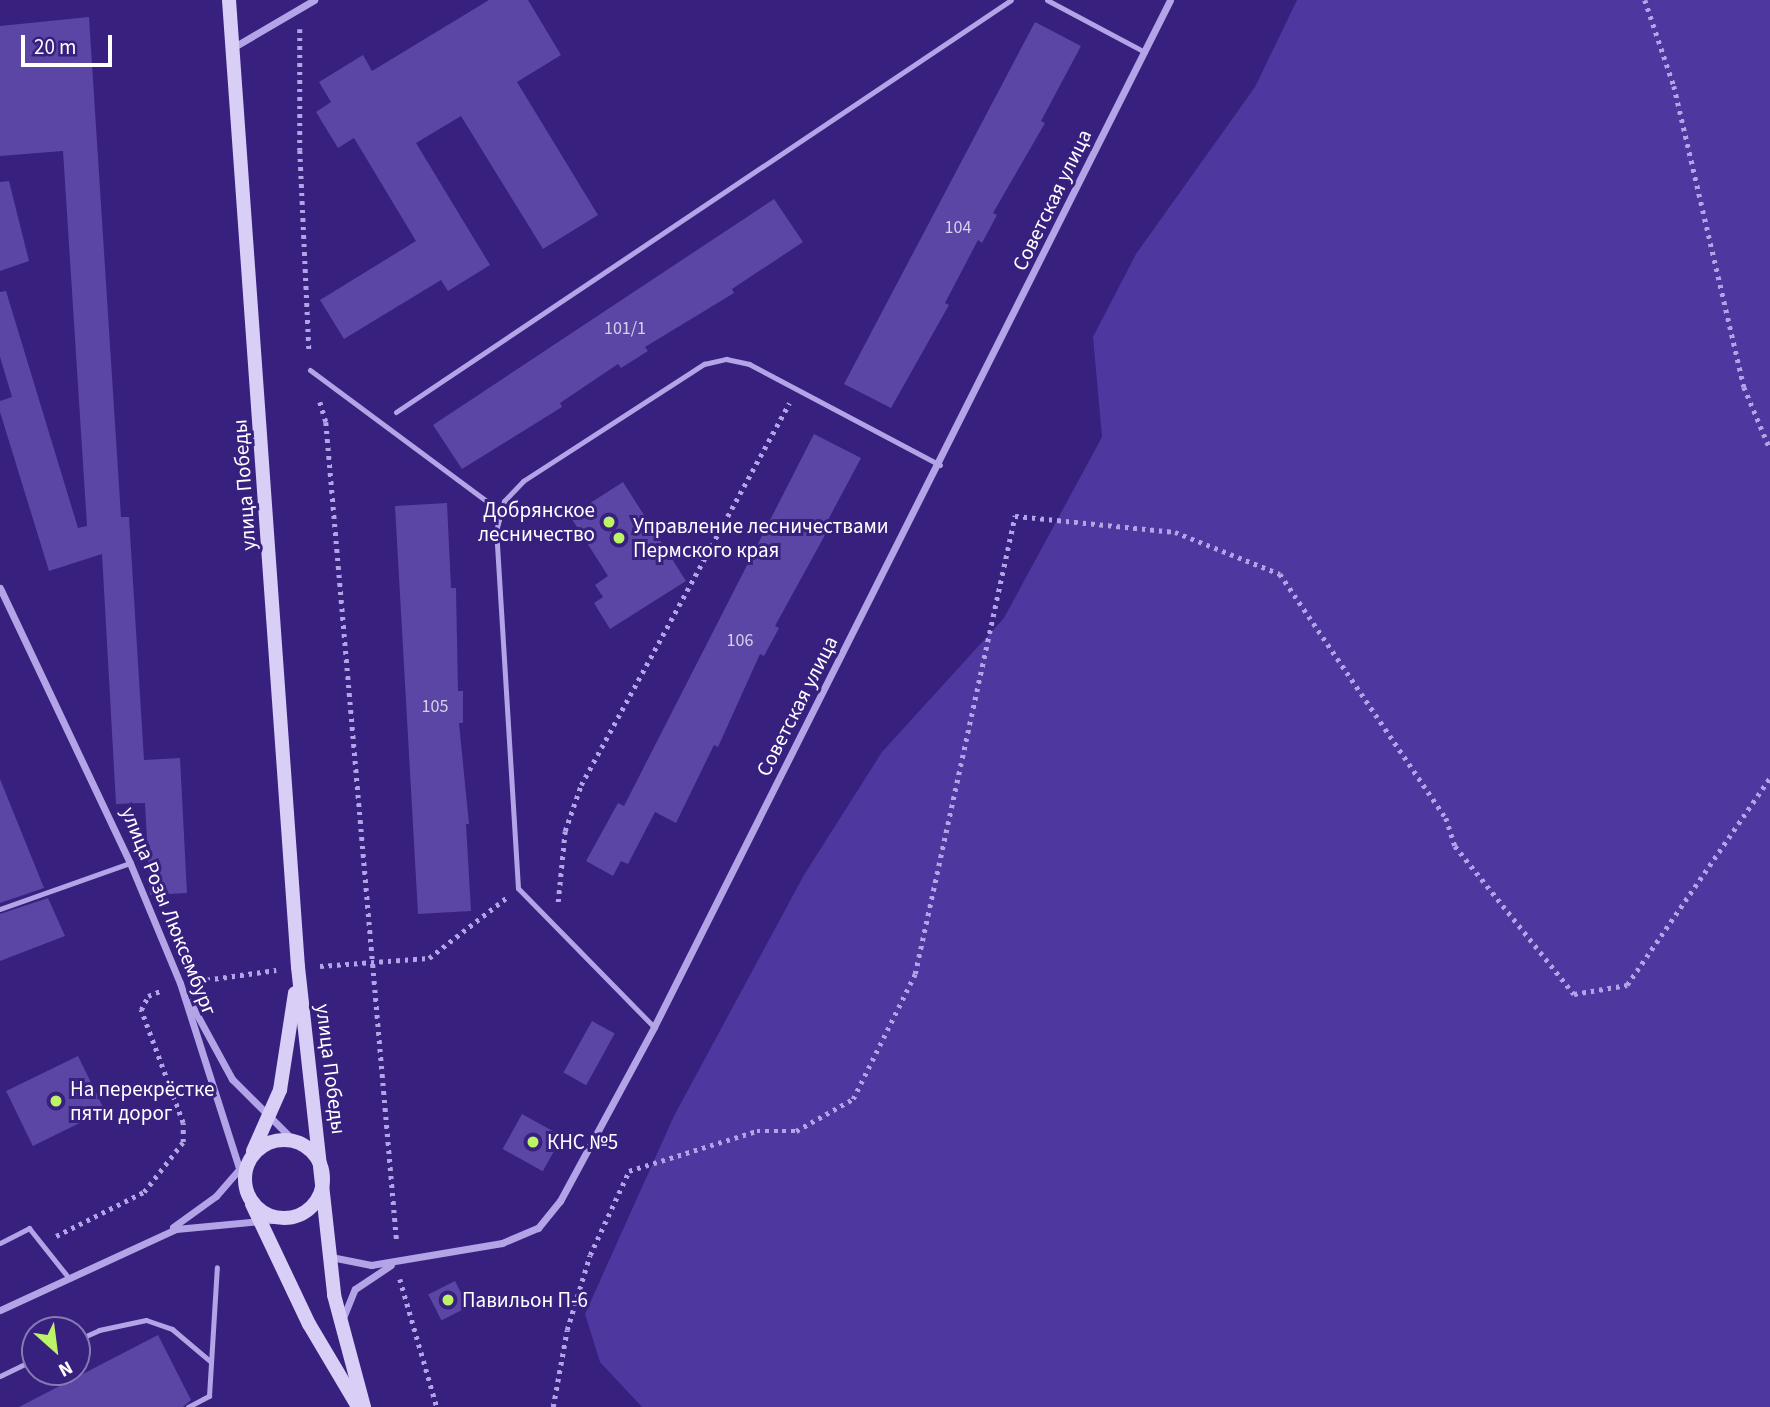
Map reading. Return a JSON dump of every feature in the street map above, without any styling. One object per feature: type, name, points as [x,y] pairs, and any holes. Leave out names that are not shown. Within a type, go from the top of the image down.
[{"type":"street","name":"улица Победы","points":[[229,0],[298,967],[324,1177]]},
{"type":"street","points":[[233,47],[314,0]]},
{"type":"street","name":"Советская улица","points":[[330,1257],[348,1263],[399,1262],[502,1243],[538,1228],[571,1184],[654,1027],[940,465],[1170,0]]},
{"type":"street","name":"улица Розы Люксембург","points":[[0,588],[130,863],[180,983],[244,1164]]},
{"type":"street","name":"улица Победы","points":[[244,1164],[270,1119],[286,1067],[298,967]]},
{"type":"street","points":[[180,983],[232,1079],[270,1119],[293,1140],[314,1154],[324,1177],[330,1257],[344,1343],[364,1407]]},
{"type":"street","points":[[0,1310],[163,1233],[216,1196],[244,1164],[275,1140],[293,1140]]},
{"type":"street","points":[[244,1164],[247,1194],[309,1324],[358,1407]]},
{"type":"street","points":[[163,1233],[207,1223],[292,1218],[309,1210],[320,1195],[324,1177]]},
{"type":"street","points":[[247,1194],[257,1209],[274,1217],[292,1218]]},
{"type":"street","points":[[344,1343],[343,1313],[355,1289],[378,1271],[399,1262]]},
{"type":"lane","points":[[396,412],[1011,0]]},
{"type":"lane","points":[[1047,0],[1144,52]]},
{"type":"lane","points":[[654,1027],[518,888],[496,531],[499,511],[523,481],[704,364],[737,361],[797,389],[940,465]]},
{"type":"lane","points":[[310,370],[499,511]]},
{"type":"lane","points":[[0,909],[130,863]]},
{"type":"lane","points":[[0,1243],[29,1228],[39,1244],[68,1277]]},
{"type":"lane","points":[[188,1407],[209,1396],[217,1267]]},
{"type":"lane","points":[[91,1334],[146,1320],[172,1329],[211,1362]]},
{"type":"lane","points":[[0,1376],[21,1366]]},
{"type":"path","points":[[1645,0],[1674,86],[1744,387],[1770,449]]},
{"type":"path","points":[[300,9],[300,150],[310,370],[326,422],[369,963],[400,1284],[437,1407]]},
{"type":"path","points":[[555,927],[565,831],[581,785],[797,389]]},
{"type":"path","points":[[553,1407],[567,1330],[590,1255],[629,1171],[757,1131],[796,1131],[853,1099],[915,974],[1015,516],[1175,533],[1280,574],[1446,818],[1455,846],[1574,994],[1627,985],[1770,778]]},
{"type":"path","points":[[39,1244],[133,1200],[183,1142],[183,1123],[141,1010],[148,996],[180,983],[298,967],[429,958],[518,888]]},
{"type":"shaded area","points":[[1297,0],[1770,0],[1770,1407],[642,1407],[600,1362],[585,1314],[674,1116],[804,875],[882,752],[1004,618],[1102,437],[1093,337],[1136,254],[1255,87]]},
{"type":"building","points":[[489,0],[528,0],[561,55],[517,82],[598,215],[543,249],[461,116],[416,143],[490,265],[448,291],[441,280],[344,339],[320,300],[416,241],[354,138],[338,148],[316,112],[331,102],[319,82],[363,55],[372,71]]},
{"type":"building","points":[[89,17],[121,517],[129,517],[144,760],[180,758],[187,893],[150,895],[145,803],[116,804],[102,554],[49,571],[0,412],[0,401],[12,397],[0,357],[0,292],[6,291],[78,528],[87,526],[63,151],[0,156],[0,26]]},
{"type":"building","points":[[1035,22],[1081,46],[1041,121],[1045,123],[993,213],[997,215],[982,243],[978,240],[945,303],[949,305],[891,408],[844,384]]},
{"type":"building","points":[[9,181],[29,261],[0,271],[0,182]]},
{"type":"building","points":[[774,199],[803,242],[732,289],[734,293],[645,347],[648,351],[621,368],[618,364],[560,403],[562,407],[462,469],[433,425]]},
{"type":"building","points":[[814,434],[861,458],[821,533],[825,535],[775,626],[779,628],[764,656],[760,654],[718,747],[714,745],[676,823],[655,812],[628,864],[621,861],[613,876],[586,861],[618,803],[624,806]]},
{"type":"building","points":[[623,482],[686,581],[610,629],[594,603],[603,597],[595,585],[608,576],[570,516]]},
{"type":"building","points":[[447,503],[451,588],[456,588],[458,691],[463,691],[463,723],[459,723],[469,824],[466,824],[471,911],[418,914],[395,506]]},
{"type":"building","points":[[0,779],[44,888],[0,903]]},
{"type":"building","points":[[48,898],[65,936],[0,961],[0,914]]},
{"type":"building","points":[[592,1021],[615,1034],[586,1085],[563,1073]]},
{"type":"building","name":"На перекрёстке пяти дорог","points":[[78,1056],[105,1111],[33,1146],[6,1091]]},
{"type":"building","name":"КНС №5","points":[[522,1114],[562,1136],[543,1171],[503,1149]]},
{"type":"building","name":"Павильон П-6","points":[[455,1281],[468,1307],[441,1320],[428,1295]]},
{"type":"building","points":[[158,1335],[191,1400],[183,1407],[19,1407],[60,1386],[91,1386],[91,1370]]},
{"type":"place","name":"Добрянское лесничество","points":[[609,522]]},
{"type":"place","name":"Управление лесничествами Пермского края","points":[[619,538]]},
{"type":"place","name":"На перекрёстке пяти дорог","points":[[56,1101]]},
{"type":"place","name":"КНС №5","points":[[533,1142]]},
{"type":"place","name":"Павильон П-6","points":[[448,1300]]}]
